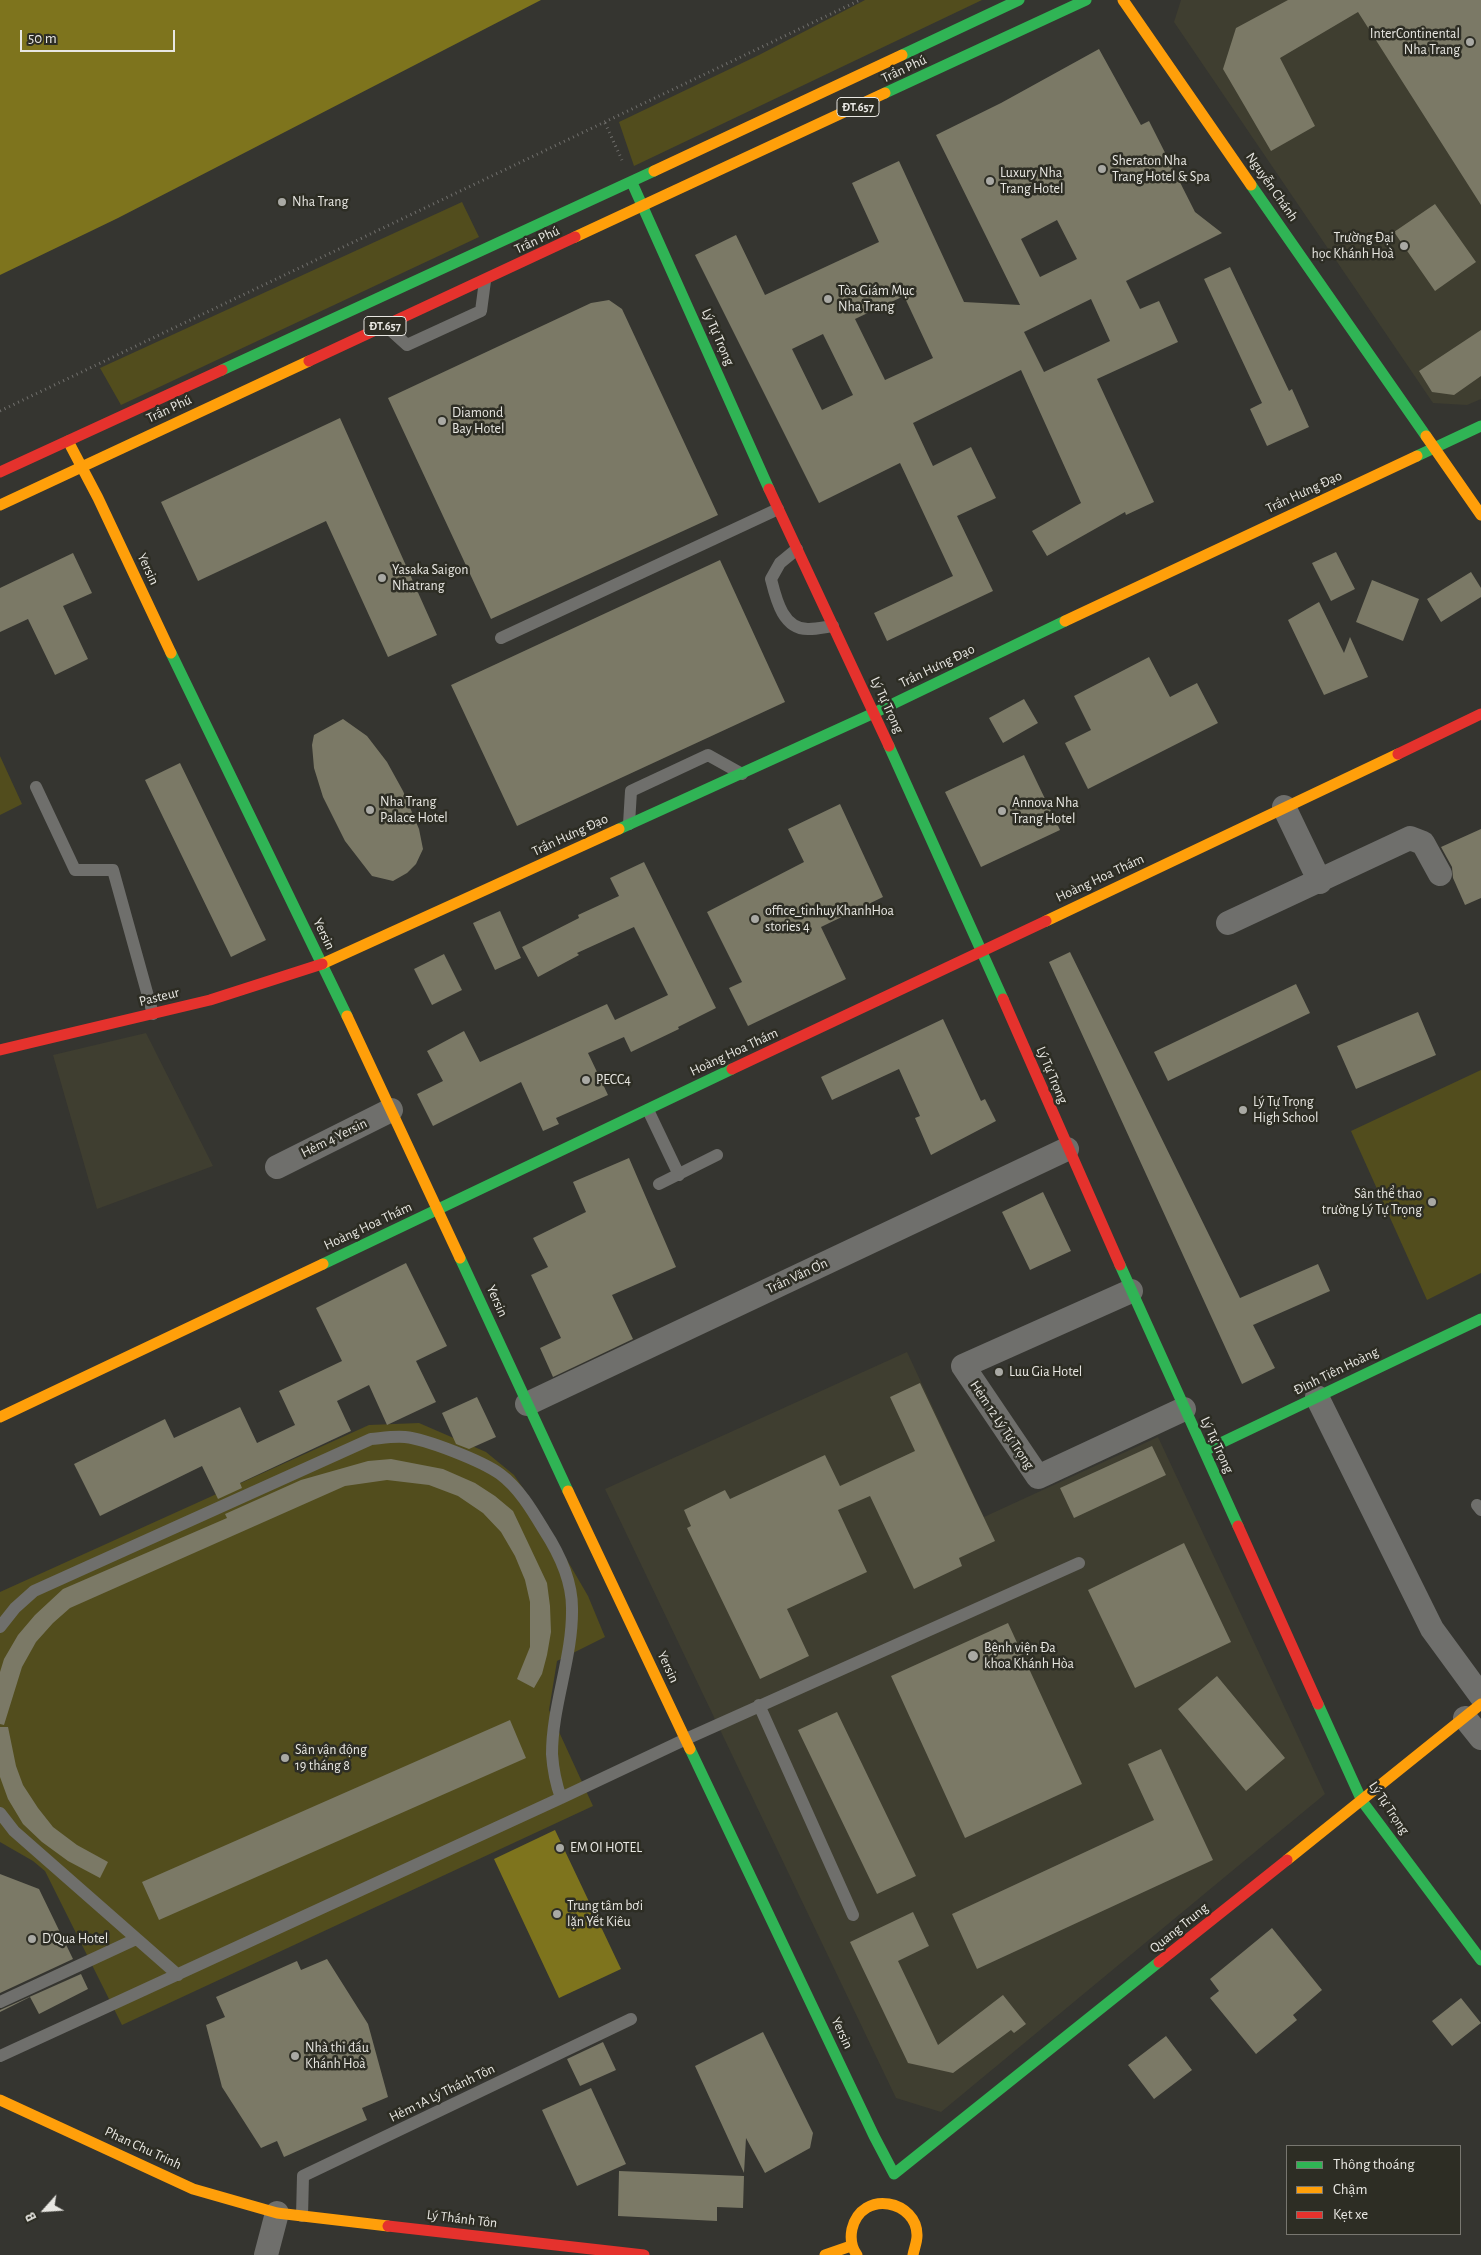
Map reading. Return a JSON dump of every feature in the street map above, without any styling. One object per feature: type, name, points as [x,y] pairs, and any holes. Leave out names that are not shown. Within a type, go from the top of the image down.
[{"type":"street","name":"Trần Phú","points":[[0,472],[632,182],[1019,0]]},
{"type":"street","name":"Trần Phú","points":[[0,504],[1086,0]]},
{"type":"street","name":"Nguyễn Chánh","points":[[1123,0],[1481,515]]},
{"type":"street","name":"Lý Tự Trọng","points":[[632,182],[778,509],[874,713],[982,951],[1067,1149],[1362,1800],[1481,1958]]},
{"type":"street","name":"Trần Hưng Đạo","points":[[322,964],[874,713],[1164,573],[1481,426]]},
{"type":"street","name":"Yersin","points":[[68,441],[392,1110],[527,1404],[874,2136],[891,2188]]},
{"type":"street","name":"Hoàng Hoa Thám","points":[[0,1418],[1481,714]]},
{"type":"street","points":[[1284,808],[1320,882]]},
{"type":"street","points":[[1228,923],[1320,882],[1410,838],[1423,843],[1440,874]]},
{"type":"street","name":"Pasteur","points":[[0,1050],[210,1000],[322,964]]},
{"type":"street","name":"Hẻm 4 Yersin","points":[[277,1167],[392,1110]]},
{"type":"street","name":"Trần Văn Ơn","points":[[527,1404],[1067,1149]]},
{"type":"street","name":"Hẻm 12 Lý Tự Trọng","points":[[1132,1291],[963,1366],[1038,1478],[1184,1409]]},
{"type":"street","name":"Đinh Tiên Hoàng","points":[[1204,1451],[1481,1319]]},
{"type":"street","points":[[1317,1398],[1432,1629],[1481,1696]]},
{"type":"street","points":[[1473,1711],[1481,1738]]},
{"type":"street","name":"Quang Trung","points":[[891,2188],[1362,1800],[1473,1711]]},
{"type":"street","name":"Phan Chu Trinh","points":[[0,2100],[194,2189],[277,2213]]},
{"type":"street","points":[[825,2255],[854,2251],[851,2230],[855,2219],[863,2210],[874,2204],[891,2188],[900,2207],[911,2216],[917,2228],[918,2238],[913,2255]]},
{"type":"street","points":[[266,2255],[277,2213]]},
{"type":"street","name":"Lý Thánh Tôn","points":[[277,2213],[644,2255]]},
{"type":"lane","points":[[386,326],[407,345],[481,311],[485,280]]},
{"type":"lane","points":[[501,638],[778,509]]},
{"type":"lane","points":[[797,549],[780,562],[771,579],[778,604],[792,625],[808,630],[833,626]]},
{"type":"lane","points":[[629,824],[631,791],[708,755],[742,774]]},
{"type":"lane","points":[[36,787],[75,870],[113,870],[153,1014]]},
{"type":"lane","points":[[648,1110],[679,1175]]},
{"type":"lane","points":[[659,1184],[717,1155]]},
{"type":"lane","points":[[0,1627],[15,1608],[34,1591],[371,1439],[405,1437],[432,1444],[469,1458],[500,1474],[524,1498],[553,1544],[568,1579],[572,1607],[571,1635],[560,1690],[552,1753],[554,1776],[561,1798]]},
{"type":"lane","points":[[0,2056],[686,1739],[1079,1563]]},
{"type":"lane","points":[[759,1706],[853,1915]]},
{"type":"lane","points":[[0,1813],[14,1831],[178,1975]]},
{"type":"lane","points":[[0,2002],[136,1939]]},
{"type":"lane","name":"Hẻm 1A Lý Thánh Tôn","points":[[302,2216],[303,2176],[631,2019]]},
{"type":"path","points":[[0,410],[860,0]]},
{"type":"path","points":[[605,123],[632,182]]},
{"type":"shaded area","points":[[0,0],[541,0],[118,218],[0,275]]},
{"type":"shaded area","points":[[865,0],[982,0],[634,166],[619,122],[759,55]]},
{"type":"shaded area","name":"Trường Đại học Khánh Hoà","points":[[1181,0],[1428,0],[1481,93],[1481,399],[1467,405],[1433,403],[1174,22]]},
{"type":"shaded area","points":[[462,202],[479,237],[121,405],[100,368]]},
{"type":"shaded area","points":[[0,756],[22,804],[0,815]]},
{"type":"shaded area","points":[[146,1033],[213,1166],[97,1209],[53,1055]]},
{"type":"shaded area","name":"Sân thể thao trường Lý Tự Trọng","points":[[1481,1070],[1481,1273],[1427,1300],[1351,1131]]},
{"type":"shaded area","name":"Bệnh viện Đa khoa Khánh Hòa","points":[[907,1352],[984,1517],[1158,1437],[1325,1794],[941,2112],[896,2098],[605,1489]]},
{"type":"shaded area","name":"Sân vận động 19 tháng 8","points":[[419,1423],[486,1452],[514,1475],[538,1510],[588,1596],[605,1637],[557,1661],[549,1710],[593,1806],[122,2025],[45,1871],[33,1861],[0,1842],[0,1592],[369,1425]]},
{"type":"shaded area","name":"Trung tâm bơi lặn Yết Kiêu","points":[[555,1830],[621,1969],[559,1998],[494,1859]]},
{"type":"building","points":[[1288,0],[1481,0],[1481,205],[1358,12],[1280,58],[1315,126],[1271,151],[1223,69],[1236,28]]},
{"type":"building","points":[[1099,49],[1141,125],[1149,121],[1195,212],[1222,233],[1126,281],[1140,309],[1159,301],[1178,342],[1097,379],[1154,502],[1126,515],[1125,512],[1047,556],[1032,531],[1081,503],[1021,370],[913,423],[933,466],[971,447],[996,498],[957,516],[993,591],[887,641],[874,613],[953,576],[900,463],[819,503],[695,255],[736,235],[765,295],[879,242],[852,183],[899,161],[964,302],[1020,305],[936,135],[1001,103]],"holes":[[[1057,220],[1077,259],[1040,277],[1021,239]],[[904,296],[933,358],[885,380],[855,319]],[[1091,299],[1110,341],[1044,372],[1024,332]],[[823,334],[853,395],[822,410],[792,349]]]},
{"type":"building","points":[[1435,204],[1476,262],[1435,291],[1394,232]]},
{"type":"building","points":[[1230,267],[1289,391],[1292,389],[1309,427],[1267,446],[1250,409],[1262,403],[1204,279]]},
{"type":"building","points":[[609,300],[622,309],[718,515],[491,619],[388,398],[591,303]]},
{"type":"building","points":[[1481,330],[1481,376],[1454,395],[1432,392],[1419,371]]},
{"type":"building","points":[[340,418],[437,635],[388,657],[326,521],[198,581],[161,502]]},
{"type":"building","points":[[1336,552],[1355,589],[1331,601],[1312,563]]},
{"type":"building","points":[[73,553],[92,593],[63,606],[88,659],[55,675],[28,619],[0,632],[0,588]]},
{"type":"building","points":[[720,560],[785,702],[517,826],[451,685]]},
{"type":"building","points":[[1471,572],[1481,588],[1481,597],[1441,622],[1427,599]]},
{"type":"building","points":[[1372,580],[1419,599],[1403,641],[1356,622]]},
{"type":"building","points":[[1319,602],[1344,653],[1350,637],[1368,677],[1324,695],[1288,620]]},
{"type":"building","points":[[1149,657],[1170,697],[1197,683],[1218,723],[1088,789],[1065,743],[1091,730],[1074,696]]},
{"type":"building","points":[[1024,699],[1038,723],[1003,743],[989,718]]},
{"type":"building","name":"Nha Trang Palace Hotel","points":[[343,719],[367,736],[387,762],[403,791],[419,829],[423,849],[416,864],[407,873],[393,881],[372,876],[345,841],[323,797],[314,768],[312,745],[314,735]]},
{"type":"building","name":"Annova Nha Trang Hotel","points":[[1024,755],[1060,830],[981,867],[945,792]]},
{"type":"building","points":[[180,763],[266,940],[231,957],[145,780]]},
{"type":"building","points":[[840,804],[883,897],[821,927],[846,979],[748,1026],[729,988],[742,982],[707,912],[804,862],[788,829]]},
{"type":"building","points":[[1481,829],[1481,898],[1465,905],[1453,878],[1452,867],[1441,847]]},
{"type":"building","points":[[644,862],[716,1008],[678,1027],[679,1029],[631,1052],[624,1037],[588,1053],[608,1095],[556,1118],[559,1124],[543,1131],[521,1082],[433,1126],[417,1094],[443,1081],[427,1051],[464,1031],[480,1062],[607,1004],[615,1020],[668,995],[634,927],[577,953],[579,955],[538,977],[522,947],[579,918],[578,915],[619,896],[610,878]]},
{"type":"building","points":[[500,911],[521,958],[495,970],[473,923]]},
{"type":"building","points":[[1070,952],[1240,1298],[1318,1264],[1330,1291],[1253,1325],[1275,1368],[1242,1384],[1049,962]]},
{"type":"building","points":[[444,954],[462,990],[432,1005],[414,969]]},
{"type":"building","points":[[1296,984],[1310,1013],[1168,1081],[1154,1052]]},
{"type":"building","points":[[1418,1012],[1436,1055],[1356,1089],[1337,1046]]},
{"type":"building","points":[[943,1019],[981,1101],[985,1099],[996,1121],[931,1155],[915,1118],[920,1116],[899,1069],[832,1100],[821,1077]]},
{"type":"building","points":[[629,1158],[676,1267],[612,1295],[633,1339],[553,1377],[540,1348],[561,1338],[531,1275],[548,1267],[533,1238],[586,1212],[573,1182]]},
{"type":"building","points":[[1043,1192],[1071,1251],[1030,1270],[1002,1212]]},
{"type":"building","points":[[406,1263],[447,1346],[416,1361],[436,1402],[387,1425],[369,1385],[337,1401],[351,1431],[240,1483],[242,1488],[218,1499],[202,1466],[100,1516],[74,1464],[165,1419],[174,1438],[240,1407],[257,1443],[295,1425],[279,1391],[342,1361],[316,1308]]},
{"type":"building","points":[[920,1383],[995,1541],[959,1558],[962,1566],[914,1589],[870,1496],[838,1510],[867,1572],[787,1609],[809,1656],[760,1679],[687,1528],[691,1526],[684,1510],[725,1490],[730,1499],[825,1455],[840,1486],[915,1451],[890,1397]]},
{"type":"building","points":[[477,1397],[496,1437],[469,1449],[456,1444],[442,1413]]},
{"type":"building","points":[[1152,1446],[1166,1475],[1074,1518],[1060,1488]]},
{"type":"building","points":[[391,1459],[443,1469],[475,1483],[513,1511],[547,1583],[550,1606],[551,1632],[547,1655],[542,1674],[534,1688],[517,1679],[530,1647],[530,1602],[525,1580],[515,1556],[501,1532],[483,1513],[458,1496],[429,1485],[387,1480],[345,1486],[70,1608],[36,1642],[22,1667],[4,1725],[0,1724],[0,1672],[4,1659],[18,1635],[35,1615],[63,1589],[227,1518],[225,1514],[301,1480],[368,1461]]},
{"type":"building","points":[[1184,1543],[1231,1642],[1135,1688],[1088,1590]]},
{"type":"building","points":[[1008,1623],[1082,1784],[965,1838],[891,1676]]},
{"type":"building","points":[[1217,1676],[1285,1758],[1246,1791],[1178,1709]]},
{"type":"building","points":[[837,1712],[916,1876],[877,1894],[798,1730]]},
{"type":"building","points":[[510,1720],[526,1758],[159,1920],[142,1882]]},
{"type":"building","points":[[0,1727],[8,1727],[16,1766],[23,1785],[53,1827],[77,1845],[108,1862],[100,1878],[68,1861],[42,1842],[23,1824],[8,1799],[0,1777]]},
{"type":"building","points":[[1161,1749],[1213,1860],[977,1969],[952,1914],[1154,1820],[1128,1764]]},
{"type":"building","name":"D'Qua Hotel","points":[[0,1874],[39,1889],[73,1959],[0,1993]]},
{"type":"building","points":[[913,1912],[929,1946],[898,1961],[938,2045],[1003,1995],[1026,2024],[1014,2033],[1011,2030],[953,2073],[908,2063],[850,1942]]},
{"type":"building","points":[[1272,1928],[1322,1990],[1293,2015],[1297,2020],[1256,2054],[1210,1998],[1219,1991],[1210,1979]]},
{"type":"building","name":"Nhà thi đấu Khánh Hoà","points":[[327,1959],[368,2024],[388,2097],[362,2108],[367,2120],[284,2157],[277,2141],[261,2148],[222,2087],[206,2025],[225,2017],[216,1997],[297,1961],[301,1970]]},
{"type":"building","points":[[81,1974],[88,1989],[39,2014],[30,1997],[0,2012],[0,2010]]},
{"type":"building","points":[[1461,1998],[1481,2023],[1452,2046],[1432,2021]]},
{"type":"building","points":[[763,2032],[813,2133],[810,2148],[765,2173],[746,2138],[744,2173],[695,2066]]},
{"type":"building","points":[[1166,2036],[1192,2070],[1154,2099],[1128,2065]]},
{"type":"building","points":[[603,2042],[616,2070],[580,2086],[567,2059]]},
{"type":"building","points":[[591,2088],[626,2164],[577,2186],[542,2110]]},
{"type":"building","points":[[619,2171],[744,2176],[743,2208],[717,2207],[717,2221],[618,2216]]},
{"type":"traffic: fast","points":[[902,55],[1019,0]]},
{"type":"traffic: fast","points":[[885,93],[1086,0]]},
{"type":"traffic: fast","points":[[222,370],[654,171]]},
{"type":"traffic: fast","points":[[633,185],[769,489]]},
{"type":"traffic: fast","points":[[1251,185],[1426,436]]},
{"type":"traffic: fast","points":[[1417,456],[1481,426]]},
{"type":"traffic: fast","points":[[619,829],[874,713],[1065,621]]},
{"type":"traffic: fast","points":[[171,653],[347,1016]]},
{"type":"traffic: fast","points":[[889,746],[1003,999]]},
{"type":"traffic: fast","points":[[323,1264],[732,1069]]},
{"type":"traffic: fast","points":[[460,1258],[568,1491]]},
{"type":"traffic: fast","points":[[1120,1265],[1238,1526]]},
{"type":"traffic: fast","points":[[1204,1451],[1481,1319]]},
{"type":"traffic: fast","points":[[1318,1704],[1362,1801],[1481,1960]]},
{"type":"traffic: fast","points":[[690,1749],[874,2136],[894,2174]]},
{"type":"traffic: fast","points":[[894,2174],[1159,1962]]},
{"type":"traffic: slow","points":[[1123,0],[1251,185]]},
{"type":"traffic: slow","points":[[654,171],[902,55]]},
{"type":"traffic: slow","points":[[575,237],[885,93]]},
{"type":"traffic: slow","points":[[0,505],[309,361]]},
{"type":"traffic: slow","points":[[1426,436],[1481,515]]},
{"type":"traffic: slow","points":[[68,441],[98,498],[171,653]]},
{"type":"traffic: slow","points":[[1065,621],[1417,456]]},
{"type":"traffic: slow","points":[[1046,921],[1398,754]]},
{"type":"traffic: slow","points":[[322,964],[619,829]]},
{"type":"traffic: slow","points":[[347,1016],[460,1258]]},
{"type":"traffic: slow","points":[[0,1417],[323,1264]]},
{"type":"traffic: slow","points":[[568,1491],[690,1749]]},
{"type":"traffic: slow","points":[[1287,1860],[1481,1704]]},
{"type":"traffic: slow","points":[[0,2100],[193,2189],[277,2213],[388,2226]]},
{"type":"traffic: slow","points":[[857,2255],[853,2249],[852,2229],[858,2216],[867,2208],[877,2204],[889,2204],[909,2214],[915,2224],[917,2236],[913,2255]]},
{"type":"traffic: slow","points":[[825,2255],[851,2246]]},
{"type":"traffic: jam","points":[[309,361],[575,237]]},
{"type":"traffic: jam","points":[[0,472],[222,370]]},
{"type":"traffic: jam","points":[[769,489],[889,746]]},
{"type":"traffic: jam","points":[[1398,754],[1481,714]]},
{"type":"traffic: jam","points":[[732,1069],[1046,921]]},
{"type":"traffic: jam","points":[[0,1050],[210,1000],[322,964]]},
{"type":"traffic: jam","points":[[1003,999],[1120,1265]]},
{"type":"traffic: jam","points":[[1238,1526],[1318,1704]]},
{"type":"traffic: jam","points":[[1159,1962],[1287,1860]]},
{"type":"traffic: jam","points":[[388,2226],[644,2255]]},
{"type":"place","name":"InterContinental Nha Trang","points":[[1470,42]]},
{"type":"place","name":"Sheraton Nha Trang Hotel & Spa","points":[[1102,169]]},
{"type":"place","name":"Luxury Nha Trang Hotel","points":[[990,181]]},
{"type":"place","name":"Nha Trang","points":[[282,202]]},
{"type":"place","name":"Trường Đại học Khánh Hoà","points":[[1404,246]]},
{"type":"place","name":"Tòa Giám Mục Nha Trang","points":[[828,299]]},
{"type":"place","name":"Diamond Bay Hotel","points":[[442,421]]},
{"type":"place","name":"Yasaka Saigon Nhatrang","points":[[382,578]]},
{"type":"place","name":"Nha Trang Palace Hotel","points":[[370,810]]},
{"type":"place","name":"Annova Nha Trang Hotel","points":[[1002,811]]},
{"type":"place","name":"office_tinhuyKhanhHoa stories 4","points":[[755,919]]},
{"type":"place","name":"PECC4","points":[[586,1080]]},
{"type":"place","name":"Lý Tự Trọng High School","points":[[1243,1110]]},
{"type":"place","name":"Sân thể thao trường Lý Tự Trọng","points":[[1432,1202]]},
{"type":"place","name":"Luu Gia Hotel","points":[[999,1372]]},
{"type":"place","name":"Bệnh viện Đa khoa Khánh Hòa","points":[[973,1656]]},
{"type":"place","name":"Sân vận động 19 tháng 8","points":[[285,1758]]},
{"type":"place","name":"EM OI HOTEL","points":[[560,1848]]},
{"type":"place","name":"Trung tâm bơi lặn Yết Kiêu","points":[[557,1914]]},
{"type":"place","name":"D'Qua Hotel","points":[[32,1939]]},
{"type":"place","name":"Nhà thi đấu Khánh Hoà","points":[[295,2056]]}]
